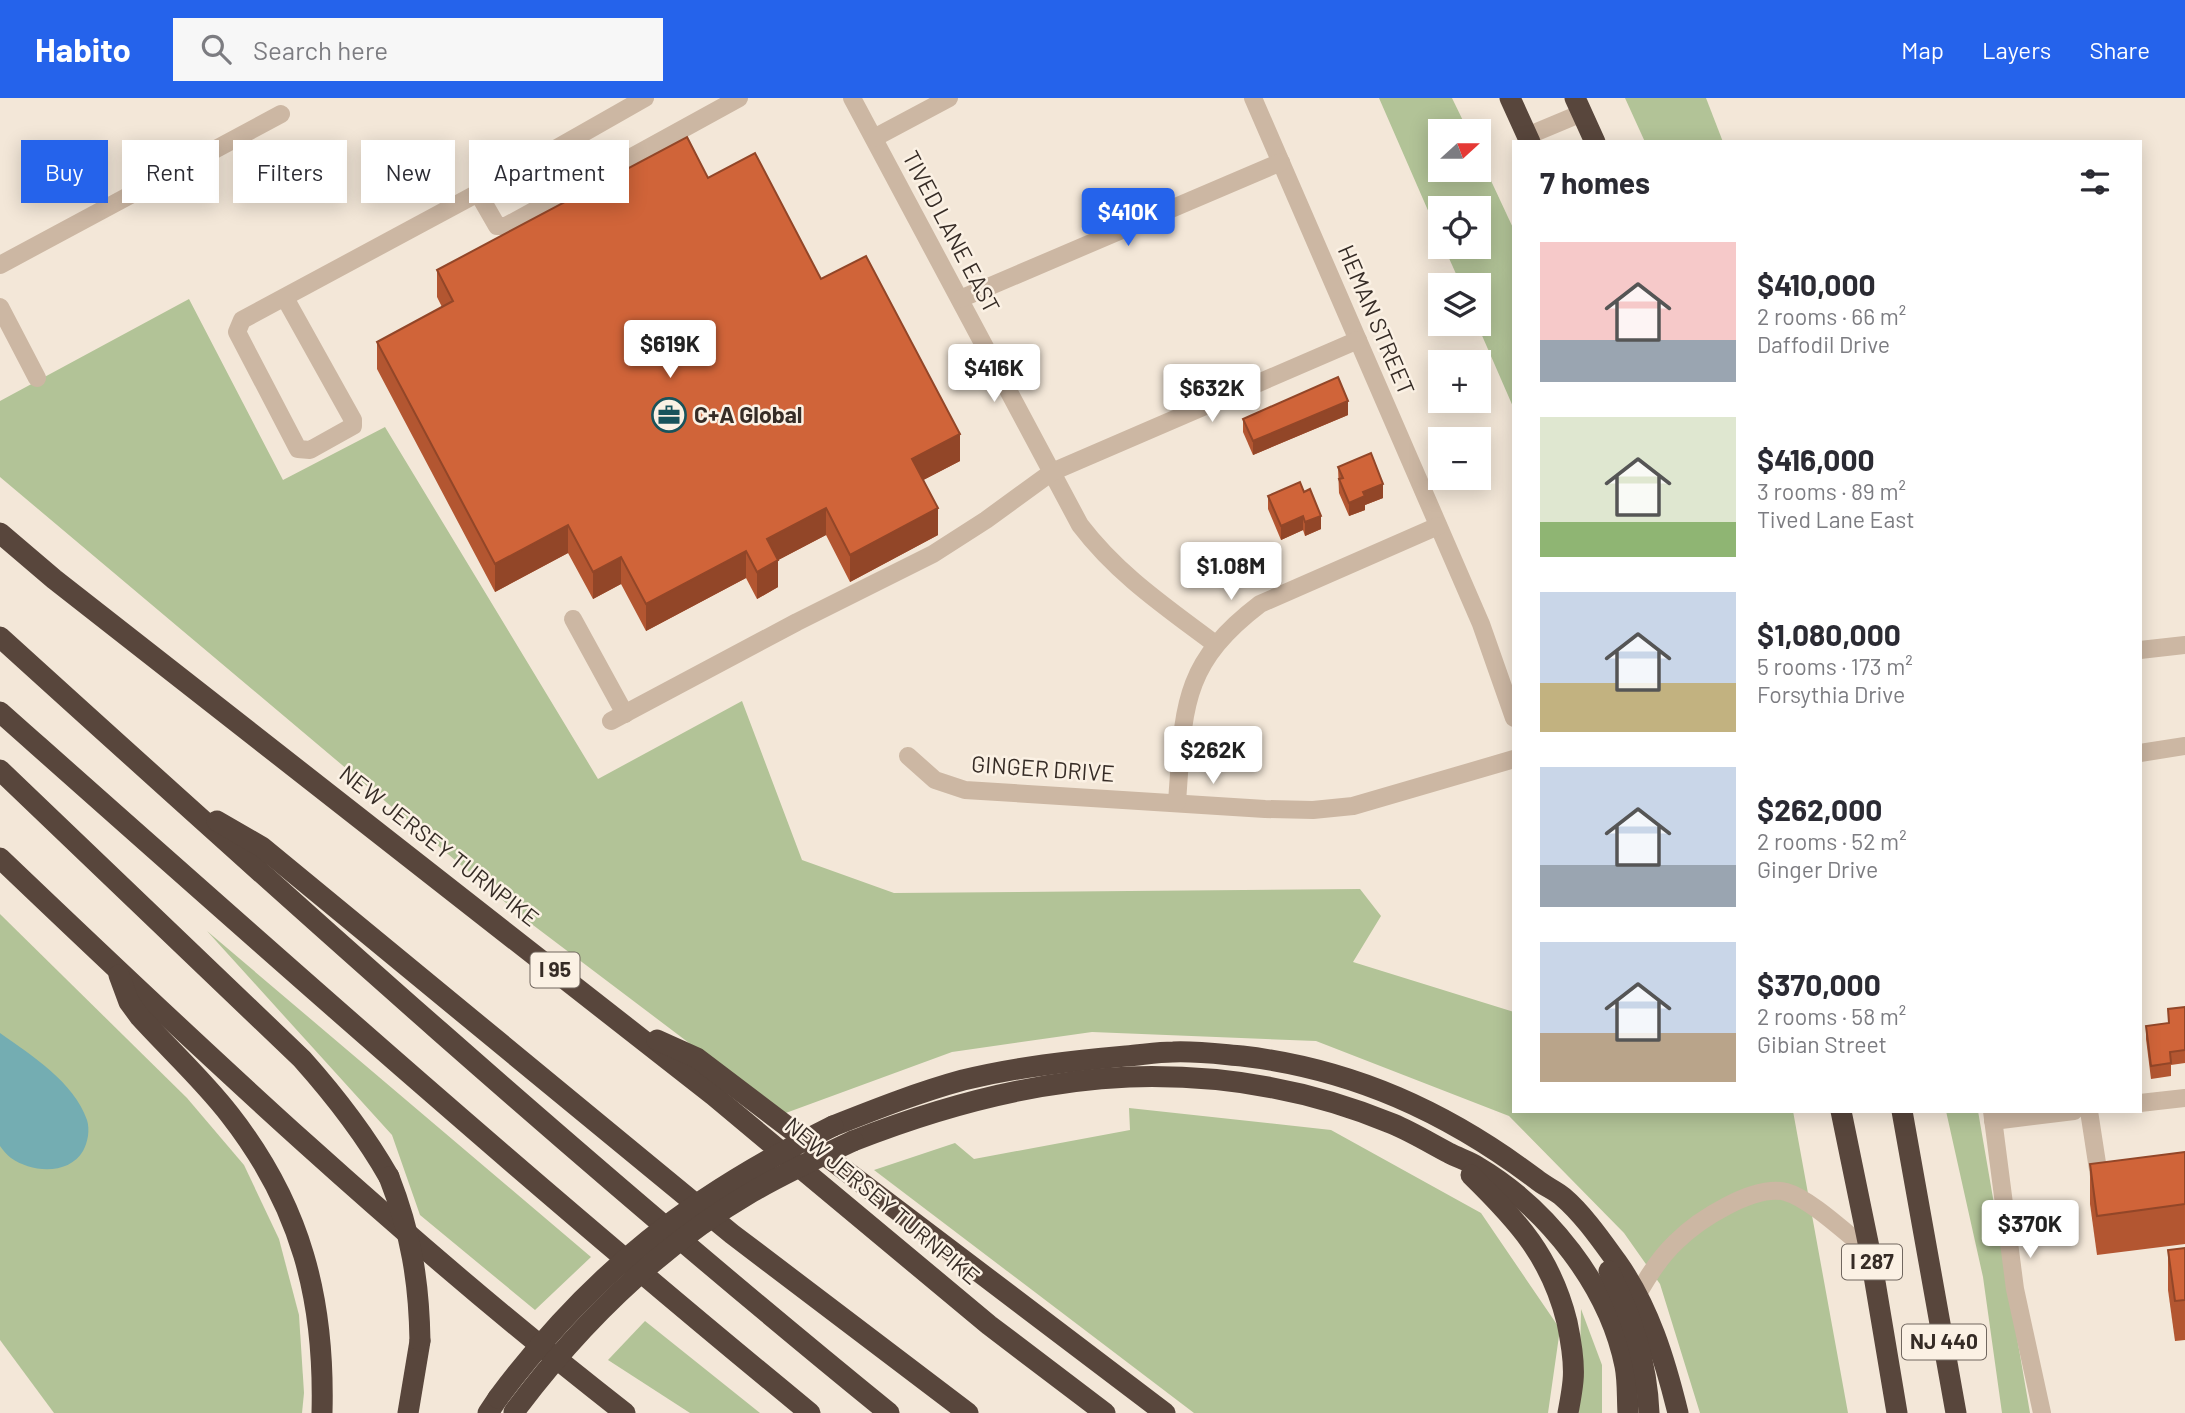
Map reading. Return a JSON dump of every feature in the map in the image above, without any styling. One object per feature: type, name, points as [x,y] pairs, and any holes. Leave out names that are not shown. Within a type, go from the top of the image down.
[{"type":"highway","points":[[1510,98],[1529,139]]},
{"type":"highway","points":[[1579,106],[1594,140]]},
{"type":"highway","name":"NEW JERSEY TURNPIKE","points":[[0,533],[65,587],[724,1104],[989,1325],[1105,1413]]},
{"type":"highway","points":[[0,637],[613,1182],[889,1413]]},
{"type":"highway","points":[[0,712],[572,1213],[810,1413]]},
{"type":"highway","points":[[0,770],[302,1059],[340,1101],[368,1141],[388,1177],[404,1215],[414,1256],[420,1341],[408,1413]]},
{"type":"highway","points":[[178,798],[262,847],[732,1234],[968,1413]]},
{"type":"highway","points":[[0,858],[338,1174],[462,1280],[625,1413]]},
{"type":"highway","points":[[117,970],[129,1002],[229,1114],[258,1153],[280,1194],[298,1234],[320,1324],[322,1413]]},
{"type":"highway","points":[[628,1028],[697,1058],[1165,1413]]},
{"type":"highway","points":[[504,1409],[530,1354],[570,1310],[653,1236],[697,1202],[741,1174],[833,1126],[901,1099],[961,1081],[1019,1067],[1174,1052],[1217,1053],[1275,1060],[1321,1071],[1390,1093],[1456,1125],[1496,1149],[1562,1197],[1618,1263],[1637,1294],[1657,1338],[1678,1413]]},
{"type":"highway","points":[[504,1409],[547,1368],[586,1325],[666,1252],[752,1192],[853,1141],[967,1101],[1023,1088],[1128,1077],[1173,1077],[1216,1079],[1263,1086],[1334,1101],[1395,1124],[1477,1166],[1541,1217],[1570,1250],[1592,1282],[1609,1314],[1621,1349],[1626,1368],[1628,1413]]},
{"type":"highway","name":"I 287","points":[[1841,1113],[1870,1252],[1897,1413]]},
{"type":"highway","name":"I 287","points":[[1902,1113],[1932,1271]]},
{"type":"highway","points":[[1450,1154],[1525,1232],[1549,1270],[1572,1342],[1574,1380],[1568,1413]]},
{"type":"highway","points":[[1542,1184],[1609,1271],[1626,1307],[1644,1365],[1649,1413]]},
{"type":"highway","name":"NJ 440","points":[[1932,1271],[1956,1413]]},
{"type":"street","points":[[571,140],[645,98]]},
{"type":"street","name":"TIVED LANE EAST","points":[[852,98],[1080,525],[1101,553],[1125,576],[1215,644]]},
{"type":"street","points":[[874,138],[949,98]]},
{"type":"street","name":"HEMAN STREET","points":[[1253,98],[1480,624],[1512,712]]},
{"type":"street","points":[[629,157],[729,100]]},
{"type":"street","points":[[1529,139],[1579,106]]},
{"type":"street","points":[[0,265],[281,114]]},
{"type":"street","points":[[960,299],[1281,162]]},
{"type":"street","points":[[285,298],[353,420],[353,426],[310,450],[298,449],[237,332],[242,320],[469,198]]},
{"type":"street","points":[[484,203],[497,226],[506,226],[547,203]]},
{"type":"street","points":[[0,307],[37,378]]},
{"type":"street","points":[[572,619],[618,717],[797,622],[933,554],[1052,472],[1358,340]]},
{"type":"street","points":[[1177,802],[1182,727],[1188,698],[1198,671],[1215,644],[1260,604],[1438,526]]},
{"type":"street","points":[[2142,650],[2185,645]]},
{"type":"street","points":[[2142,753],[2185,746]]},
{"type":"street","name":"GINGER DRIVE","points":[[908,756],[935,780],[965,790],[1312,810],[1353,806],[1512,760]]},
{"type":"street","points":[[2142,1103],[2185,1098]]},
{"type":"street","points":[[2041,1113],[1992,1116],[2015,1289],[2042,1413]]},
{"type":"street","points":[[2090,1113],[2099,1175],[2124,1173]]},
{"type":"street","points":[[1637,1294],[1660,1260],[1677,1241],[1726,1207],[1753,1193],[1788,1192],[1817,1210],[1870,1252]]},
{"type":"green space","points":[[1379,98],[1452,98],[1462,119],[1428,119],[1428,182],[1491,181],[1512,226],[1512,404],[1491,356],[1491,350],[1488,350],[1482,336],[1491,336],[1491,273],[1456,273],[1449,259],[1491,259],[1491,196],[1428,196],[1428,210]]},
{"type":"green space","points":[[1625,98],[1706,98],[1722,140],[1644,140]]},
{"type":"green space","points":[[189,299],[283,480],[385,427],[598,779],[742,701],[802,860],[894,893],[1360,889],[1381,916],[1353,962],[1512,1011],[1512,1113],[1793,1113],[1848,1413],[1700,1413],[1660,1284],[1624,1233],[1509,1116],[1316,1041],[1092,1032],[952,1052],[783,1114],[525,919],[0,477],[0,401]]},
{"type":"green space","points":[[0,914],[187,1098],[244,1165],[279,1239],[299,1315],[304,1393],[302,1413],[54,1413],[0,1340]]},
{"type":"green space","points":[[207,931],[591,1257],[535,1310],[420,1215],[392,1135]]},
{"type":"green space","points":[[1129,1108],[1331,1130],[1481,1213],[1560,1329],[1548,1413],[1194,1413],[874,1170],[955,1143],[974,1159],[1130,1130]]},
{"type":"green space","points":[[1946,1113],[1978,1113],[2030,1413],[2002,1413],[1983,1277]]},
{"type":"green space","points":[[1581,1309],[1602,1365],[1602,1413],[1579,1413]]},
{"type":"green space","points":[[645,1321],[760,1413],[690,1413],[608,1360]]},
{"type":"water","points":[[0,1033],[50,1071],[81,1106],[88,1124],[87,1140],[77,1159],[69,1164],[50,1169],[29,1167],[11,1158],[0,1146]]},
{"type":"building","name":"C+A Global","points":[[687,137],[708,178],[755,153],[821,279],[866,256],[960,434],[912,459],[938,508],[850,555],[826,508],[767,539],[778,560],[757,572],[746,551],[646,604],[621,557],[593,572],[568,525],[495,564],[377,342],[453,301],[437,270],[563,203],[629,203],[629,168]]},
{"type":"building","points":[[1338,377],[1348,401],[1253,441],[1243,419]]},
{"type":"building","points":[[1371,453],[1383,484],[1363,492],[1365,496],[1349,503],[1339,479],[1343,478],[1338,467]]},
{"type":"building","points":[[1300,482],[1304,492],[1310,489],[1321,516],[1305,522],[1303,516],[1281,526],[1268,496]]},
{"type":"building","points":[[2185,1007],[2185,1050],[2170,1052],[2171,1063],[2151,1066],[2146,1026],[2169,1023],[2168,1009]]},
{"type":"building","points":[[2185,1152],[2185,1204],[2097,1216],[2090,1164]]},
{"type":"building","points":[[2185,1248],[2185,1300],[2175,1301],[2168,1250]]},
{"type":"place","name":"C+A Global","points":[[669,415]]}]
